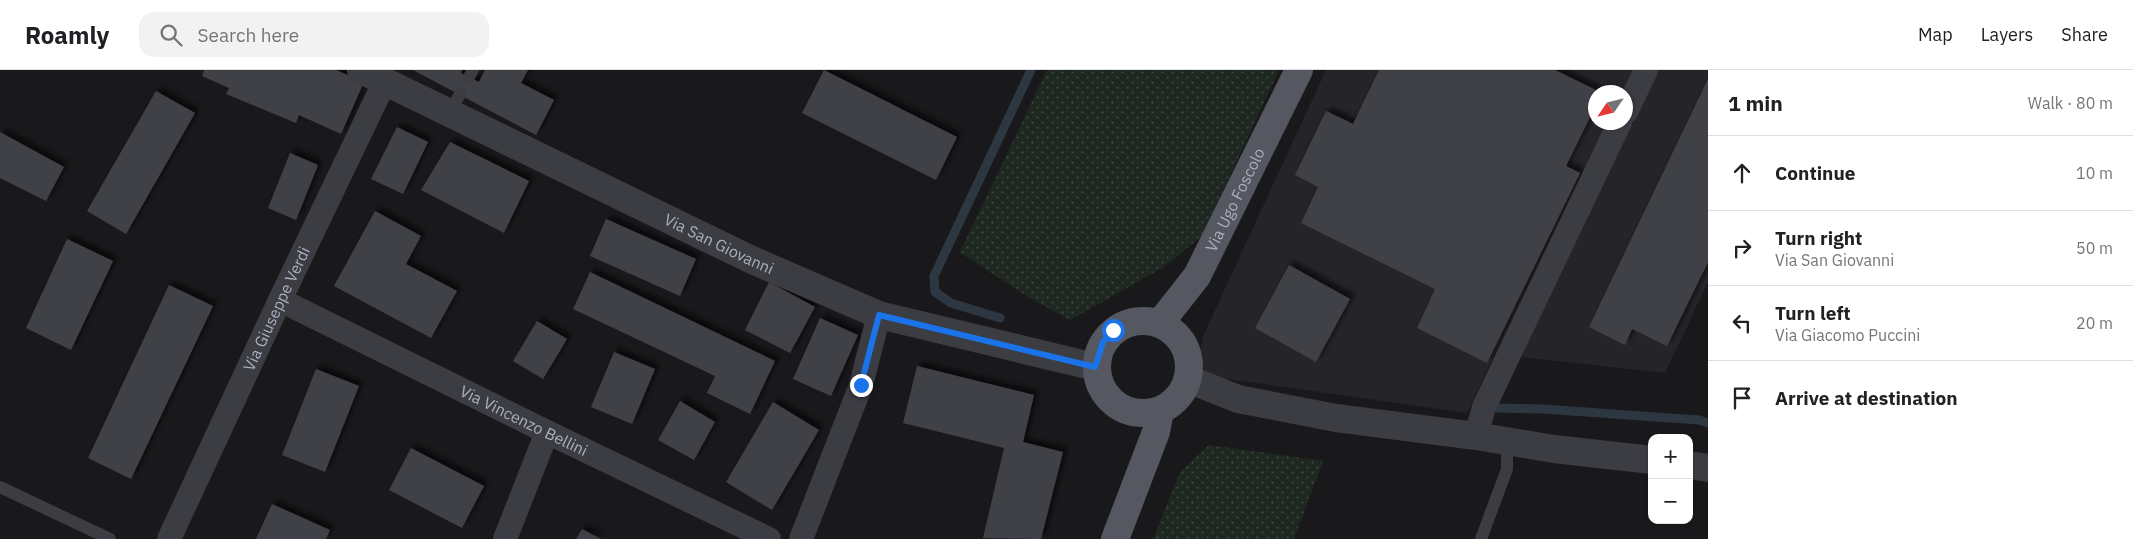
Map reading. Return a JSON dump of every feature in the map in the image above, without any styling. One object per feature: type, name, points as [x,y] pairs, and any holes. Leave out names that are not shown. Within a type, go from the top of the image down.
[{"type":"main road","name":"Via Ugo Foscolo","points":[[1160,323],[1197,276],[1299,70]]},
{"type":"main road","points":[[1144,320],[1160,323],[1176,333],[1186,347],[1190,362],[1184,390],[1174,402],[1160,410],[1144,414],[1128,411],[1110,400],[1101,387],[1095,367],[1103,342],[1113,330],[1128,322],[1144,320]]},
{"type":"main road","points":[[1115,539],[1156,432],[1160,410]]},
{"type":"street","points":[[1633,97],[1646,70]]},
{"type":"street","name":"Via San Giovanni","points":[[373,75],[455,103],[752,260],[879,315],[1095,367]]},
{"type":"street","name":"Via Giuseppe Verdi","points":[[169,539],[280,300],[373,75]]},
{"type":"street","points":[[1476,436],[1484,407],[1616,130]]},
{"type":"street","name":"Via Vincenzo Bellini","points":[[280,300],[546,432],[769,539]]},
{"type":"street","points":[[801,539],[861,385],[879,315]]},
{"type":"street","points":[[1188,378],[1238,399],[1336,418],[1476,436],[1554,449],[1648,460]]},
{"type":"street","points":[[505,539],[546,432]]},
{"type":"street","points":[[1693,466],[1708,468]]},
{"type":"lane","points":[[1481,539],[1507,469],[1507,441]]},
{"type":"lane","points":[[0,487],[110,539]]},
{"type":"shaded area","points":[[1047,70],[1279,70],[1202,236],[1164,267],[1070,320],[1028,297],[960,252]]},
{"type":"shaded area","points":[[1326,70],[1708,70],[1708,282],[1665,373],[1495,354],[1467,413],[1220,378],[1205,373],[1201,361],[1204,334]]},
{"type":"shaded area","points":[[1209,445],[1323,461],[1294,539],[1153,539],[1180,472]]},
{"type":"building","points":[[204,70],[336,70],[364,82],[341,134],[299,115],[296,123],[226,94],[229,88],[202,76]]},
{"type":"building","points":[[413,70],[462,70],[461,73],[479,82],[485,70],[528,70],[521,83],[554,100],[536,135]]},
{"type":"building","points":[[824,70],[957,137],[936,180],[802,113]]},
{"type":"building","points":[[1379,70],[1555,70],[1588,86],[1588,121],[1566,166],[1580,173],[1487,363],[1417,328],[1435,289],[1301,223],[1318,187],[1295,175],[1326,111],[1353,124]]},
{"type":"building","points":[[1708,79],[1708,262],[1667,346],[1632,329],[1625,345],[1589,327]]},
{"type":"building","points":[[156,91],[195,113],[126,234],[87,211]]},
{"type":"building","points":[[397,127],[428,142],[403,194],[371,179]]},
{"type":"building","points":[[0,132],[64,167],[46,201],[0,178]]},
{"type":"building","points":[[450,142],[529,181],[504,233],[421,190]]},
{"type":"building","points":[[290,153],[318,165],[296,220],[268,208]]},
{"type":"building","points":[[375,211],[421,236],[406,264],[457,291],[431,338],[334,286]]},
{"type":"building","points":[[606,219],[696,259],[680,296],[590,256]]},
{"type":"building","points":[[67,239],[113,261],[71,350],[26,328]]},
{"type":"building","points":[[1289,265],[1350,299],[1316,362],[1255,328]]},
{"type":"building","points":[[590,272],[775,361],[750,414],[707,393],[715,376],[573,309]]},
{"type":"building","points":[[769,282],[815,307],[790,353],[745,330]]},
{"type":"building","points":[[169,285],[213,306],[131,479],[88,458]]},
{"type":"building","points":[[820,318],[858,335],[831,396],[793,379]]},
{"type":"building","points":[[537,321],[567,339],[543,379],[513,361]]},
{"type":"building","points":[[614,352],[655,369],[632,424],[591,407]]},
{"type":"building","points":[[917,366],[1034,395],[1023,442],[1063,452],[1041,539],[983,538],[1004,448],[903,423]]},
{"type":"building","points":[[316,369],[359,386],[325,472],[282,455]]},
{"type":"building","points":[[680,401],[715,422],[694,460],[658,440]]},
{"type":"building","points":[[773,402],[819,430],[772,510],[726,482]]},
{"type":"building","points":[[411,448],[484,486],[462,528],[389,490]]},
{"type":"building","points":[[272,504],[330,530],[326,539],[256,539]]},
{"type":"building","points":[[582,529],[601,539],[576,539]]},
{"type":"waterway","points":[[1000,318],[951,303],[935,292],[934,276],[1031,70]]},
{"type":"waterway","points":[[1497,408],[1543,409],[1699,420],[1708,423]]},
{"type":"route","points":[[861,385],[879,315],[1095,367],[1103,342],[1113,330]]}]
